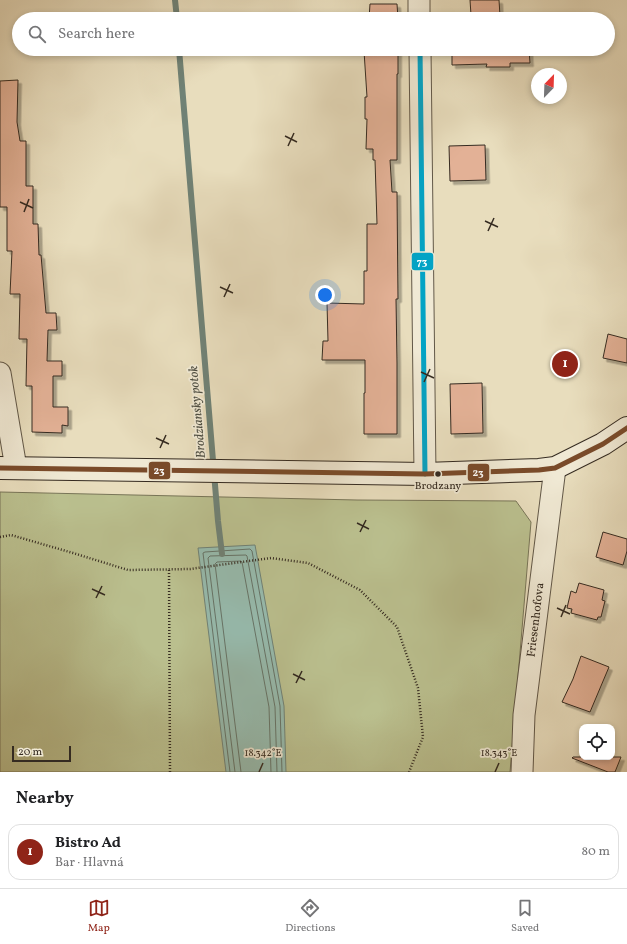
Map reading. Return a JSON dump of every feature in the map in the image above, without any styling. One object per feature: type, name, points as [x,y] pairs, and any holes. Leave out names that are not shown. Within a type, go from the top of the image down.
[{"type":"main road","points":[[8,468],[425,474],[539,470],[555,468],[603,444],[627,428]]},
{"type":"street","points":[[419,0],[419,12]]},
{"type":"street","points":[[420,56],[425,474]]},
{"type":"street","points":[[0,374],[8,468]]},
{"type":"street","name":"Friesenhofova","points":[[522,772],[524,715],[555,468]]},
{"type":"path","points":[[0,537],[11,535],[128,570],[190,569],[271,558],[308,563],[360,590],[397,627],[418,688],[423,737],[410,771]]},
{"type":"path","points":[[169,570],[170,772]]},
{"type":"green space","points":[[0,492],[357,500],[516,501],[531,522],[510,772],[0,772]]},
{"type":"water","points":[[255,545],[284,706],[286,772],[226,772],[198,548]]},
{"type":"building","points":[[470,0],[499,0],[500,12],[471,12]]},
{"type":"building","points":[[370,4],[397,4],[398,12],[369,12]]},
{"type":"building","points":[[364,56],[398,56],[397,160],[390,160],[392,192],[397,192],[397,434],[364,434],[365,360],[322,360],[323,341],[328,341],[327,303],[364,304],[364,271],[367,271],[367,224],[377,224],[375,160],[373,160],[373,149],[366,149],[367,119],[365,119],[365,97],[367,97]]},
{"type":"building","points":[[452,56],[530,56],[530,63],[510,63],[510,67],[486,67],[487,64],[452,65]]},
{"type":"building","points":[[18,80],[17,122],[20,141],[26,141],[26,186],[33,186],[33,224],[38,224],[39,255],[41,255],[46,313],[56,313],[57,330],[48,330],[47,361],[62,361],[62,376],[53,376],[53,407],[68,407],[68,426],[62,425],[62,433],[32,432],[32,386],[26,386],[27,339],[19,339],[20,294],[10,294],[12,251],[7,251],[7,207],[0,207],[0,81]]},
{"type":"building","points":[[485,145],[486,180],[450,181],[449,146]]},
{"type":"building","points":[[608,334],[627,339],[627,363],[603,358]]},
{"type":"building","points":[[482,383],[483,433],[451,434],[450,384]]},
{"type":"building","points":[[603,532],[627,539],[627,551],[623,565],[596,557]]},
{"type":"building","points":[[579,583],[604,590],[602,600],[605,601],[601,617],[598,617],[597,620],[571,613],[572,609],[567,608],[571,591],[576,593]]},
{"type":"building","points":[[581,656],[609,667],[590,712],[562,702],[573,679]]},
{"type":"building","points":[[579,757],[579,760],[615,760],[615,757],[621,757],[615,772],[608,772],[572,758]]},
{"type":"waterway","name":"Brodziansky potok","points":[[175,0],[176,12]]},
{"type":"waterway","name":"Brodziansky potok","points":[[180,56],[222,554]]},
{"type":"transit line","name":"73","points":[[420,56],[425,474]]},
{"type":"transit line","name":"23","points":[[0,468],[425,474],[539,470],[555,468],[603,444],[627,428]]},
{"type":"place","name":"Bistro Ad","points":[[565,364]]},
{"type":"place","name":"Brodzany","points":[[438,474]]}]
